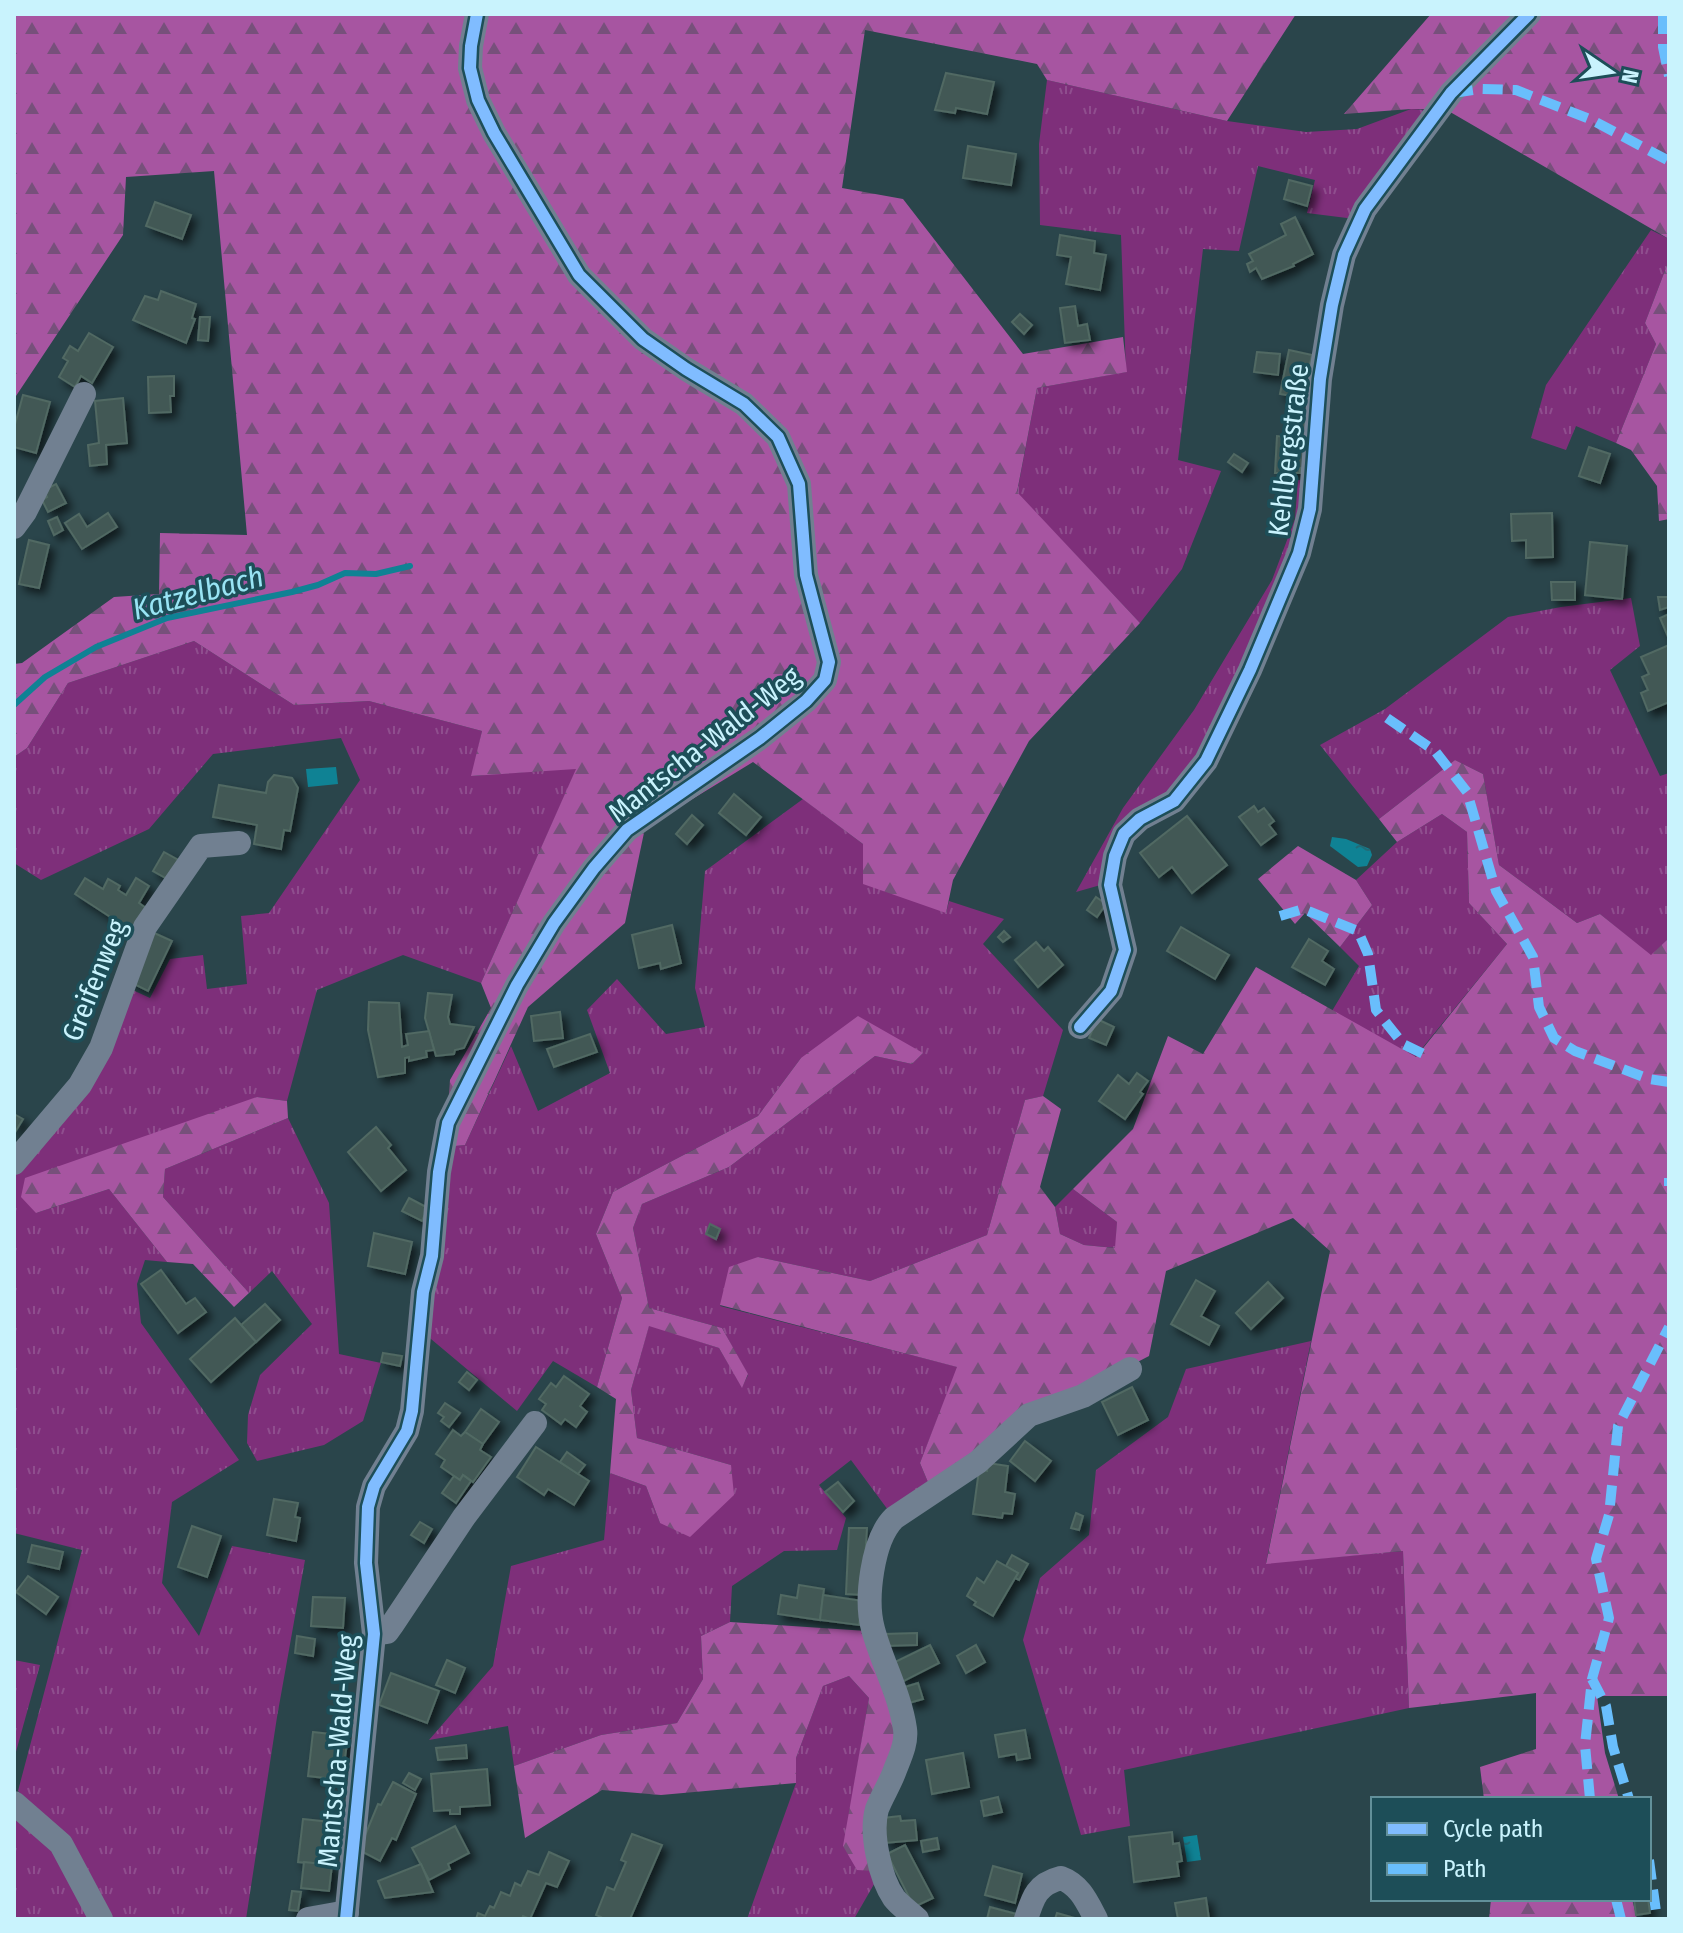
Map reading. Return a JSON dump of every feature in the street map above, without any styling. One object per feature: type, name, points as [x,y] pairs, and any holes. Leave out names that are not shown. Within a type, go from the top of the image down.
[{"type":"street","name":"Mantscha-Wald-Weg","points":[[346,1916],[374,1634],[366,1563],[368,1507],[374,1486],[407,1431],[412,1411],[423,1292],[432,1256],[439,1172],[448,1123],[517,985],[554,923],[594,868],[627,830],[760,738],[806,701],[825,680],[829,662],[806,575],[799,484],[778,437],[744,404],[643,339],[579,275],[494,133],[478,100],[470,68],[477,14]]},
{"type":"street","name":"Kehlbergstraße","points":[[1080,1027],[1111,991],[1125,950],[1110,885],[1115,856],[1124,834],[1140,819],[1174,801],[1206,761],[1250,670],[1299,553],[1310,509],[1323,364],[1344,255],[1365,209],[1451,93],[1529,14]]},
{"type":"street","points":[[14,527],[25,512],[84,394]]},
{"type":"street","name":"Greifenweg","points":[[14,1163],[80,1085],[101,1048],[145,927],[201,846],[239,843]]},
{"type":"street","points":[[917,1919],[894,1897],[882,1869],[874,1831],[878,1807],[905,1740],[896,1693],[872,1626],[873,1577],[879,1540],[894,1518],[978,1462],[1029,1415],[1083,1396],[1130,1369]]},
{"type":"street","points":[[374,1634],[387,1632],[464,1517],[535,1423]]},
{"type":"street","points":[[14,1803],[61,1844],[101,1919]]},
{"type":"street","points":[[1026,1919],[1043,1884],[1061,1878],[1072,1883],[1083,1894],[1096,1919]]},
{"type":"street","points":[[308,1919],[346,1916]]},
{"type":"green space","points":[[14,14],[1296,14],[1227,121],[1047,80],[1037,64],[865,30],[842,188],[903,199],[1023,354],[1123,337],[1127,372],[1037,388],[1017,492],[1140,623],[1029,741],[953,880],[946,913],[863,884],[863,844],[753,762],[645,828],[625,923],[528,1007],[465,1145],[445,1147],[450,1080],[491,1008],[481,983],[576,769],[471,776],[482,731],[369,701],[294,705],[194,641],[68,683],[27,748],[14,757],[14,664],[22,663],[114,597],[159,594],[160,533],[247,535],[214,171],[126,177],[123,235],[14,399]]},
{"type":"green space","points":[[1431,14],[1669,14],[1669,239],[1445,109],[1344,114]]},
{"type":"green space","points":[[1047,80],[1227,121],[1306,132],[1357,129],[1411,109],[1429,110],[1355,219],[1307,213],[1315,180],[1258,166],[1239,251],[1203,249],[1178,460],[1221,471],[1182,569],[1140,623],[1017,493],[1037,388],[1126,372],[1121,235],[1040,225],[1039,144]]},
{"type":"green space","points":[[1651,230],[1669,239],[1669,260],[1645,323],[1656,344],[1616,443],[1576,426],[1566,450],[1531,438],[1546,385]]},
{"type":"green space","points":[[1669,260],[1669,519],[1659,521],[1657,486],[1631,450],[1616,443],[1656,344],[1645,323]]},
{"type":"green space","points":[[1298,480],[1309,480],[1304,523],[1197,760],[1168,797],[1131,818],[1104,884],[1076,892],[1123,808],[1194,710],[1272,580],[1295,519]]},
{"type":"green space","points":[[1631,598],[1640,646],[1610,670],[1660,776],[1669,773],[1669,938],[1651,956],[1600,914],[1577,923],[1499,865],[1483,774],[1455,760],[1379,819],[1320,745],[1385,709],[1508,617]]},
{"type":"green space","points":[[194,641],[294,705],[369,701],[482,731],[472,776],[577,768],[481,983],[403,955],[317,990],[287,1101],[257,1097],[36,1213],[109,1189],[167,1262],[145,1260],[137,1284],[141,1323],[239,1460],[172,1502],[162,1583],[199,1636],[232,1546],[305,1560],[246,1919],[112,1919],[54,1826],[18,1791],[82,1550],[14,1533],[14,1171],[126,987],[150,998],[170,959],[203,955],[207,989],[247,984],[241,916],[269,913],[360,780],[341,738],[213,754],[149,829],[41,880],[14,863],[14,757],[27,748],[68,683]]},
{"type":"green space","points":[[1455,760],[1483,774],[1499,865],[1577,923],[1600,914],[1651,955],[1669,938],[1669,1696],[1597,1696],[1605,1753],[1618,1797],[1484,1797],[1480,1767],[1536,1749],[1536,1693],[1409,1708],[1403,1551],[1266,1564],[1330,1251],[1293,1218],[1166,1271],[1149,1356],[1078,1393],[930,1487],[920,1463],[957,1367],[720,1305],[729,1267],[758,1257],[870,1281],[987,1235],[1025,1100],[1043,1096],[1061,1109],[1040,1187],[1055,1207],[1060,1234],[1084,1245],[1115,1248],[1117,1222],[1073,1189],[1133,1129],[1168,1036],[1203,1054],[1256,967],[1416,1057],[1507,944],[1469,903],[1467,832],[1442,814],[1397,842],[1379,819]]},
{"type":"green space","points":[[803,799],[946,913],[949,901],[1004,919],[983,944],[1063,1030],[1043,1096],[1025,1100],[987,1235],[870,1281],[758,1257],[720,1306],[958,1367],[920,1463],[930,1487],[891,1514],[851,1460],[819,1485],[846,1518],[837,1550],[784,1551],[732,1586],[730,1622],[701,1636],[703,1679],[677,1723],[601,1735],[514,1766],[508,1726],[429,1740],[493,1666],[511,1566],[604,1540],[610,1473],[646,1486],[660,1523],[731,1465],[637,1438],[631,1390],[649,1325],[719,1348],[742,1387],[748,1375],[722,1328],[649,1308],[633,1228],[642,1204],[729,1167],[875,1056],[912,1064],[923,1053],[801,1058],[758,1116],[613,1192],[596,1234],[622,1298],[597,1387],[553,1361],[517,1411],[425,1334],[445,1147],[465,1145],[511,1046],[538,1111],[610,1073],[587,1010],[617,979],[666,1034],[705,1027],[695,988],[705,871]]},
{"type":"green space","points":[[1442,814],[1467,832],[1469,903],[1507,944],[1415,1057],[1332,1011],[1359,966],[1340,947],[1372,905],[1356,880],[1397,842]]},
{"type":"green space","points":[[1298,846],[1356,880],[1372,905],[1340,947],[1305,913],[1295,924],[1258,879]]},
{"type":"green space","points":[[858,1016],[923,1053],[912,1064],[875,1056],[729,1167],[642,1204],[633,1228],[649,1308],[722,1328],[748,1374],[742,1388],[719,1348],[649,1326],[631,1390],[637,1438],[731,1465],[734,1495],[690,1537],[660,1523],[646,1486],[610,1473],[616,1399],[597,1387],[622,1298],[596,1234],[613,1192],[758,1116],[801,1058]]},
{"type":"green space","points":[[257,1097],[287,1101],[288,1118],[165,1169],[163,1197],[249,1293],[234,1307],[193,1264],[167,1262],[109,1189],[36,1213],[21,1197],[25,1178]]},
{"type":"green space","points":[[288,1118],[329,1203],[339,1354],[381,1363],[363,1421],[324,1445],[257,1461],[247,1443],[248,1415],[260,1375],[312,1324],[272,1271],[249,1293],[163,1197],[165,1169]]},
{"type":"green space","points":[[1073,1189],[1117,1222],[1116,1248],[1084,1245],[1060,1234],[1055,1207]]},
{"type":"green space","points":[[1311,1341],[1266,1563],[1403,1551],[1409,1708],[1124,1770],[1130,1826],[1081,1835],[1023,1640],[1040,1578],[1089,1535],[1096,1470],[1168,1417],[1186,1369]]},
{"type":"green space","points":[[730,1622],[867,1631],[894,1696],[896,1739],[874,1871],[857,1870],[843,1846],[869,1698],[849,1676],[823,1686],[796,1758],[796,1783],[661,1795],[602,1790],[525,1838],[514,1766],[601,1735],[677,1723],[703,1679],[701,1636]]},
{"type":"green space","points":[[14,1660],[40,1665],[14,1759]]},
{"type":"green space","points":[[849,1676],[869,1698],[844,1846],[874,1871],[877,1879],[854,1919],[747,1919],[796,1783],[796,1758],[823,1686]]},
{"type":"green space","points":[[14,1811],[55,1852],[90,1919],[14,1919]]},
{"type":"green space","points":[[1491,1901],[1632,1901],[1637,1919],[1489,1919]]},
{"type":"water","points":[[336,767],[338,784],[308,787],[306,769]]},
{"type":"water","points":[[1332,837],[1370,849],[1372,855],[1367,866],[1358,867],[1330,846]]},
{"type":"water","points":[[1197,1835],[1201,1860],[1187,1862],[1183,1837]]},
{"type":"building","points":[[946,73],[994,82],[987,114],[956,108],[955,113],[935,110]]},
{"type":"building","points":[[968,146],[1016,154],[1011,185],[963,178]]},
{"type":"building","points":[[1289,180],[1312,186],[1307,206],[1284,199]]},
{"type":"building","points":[[155,202],[191,215],[182,239],[146,226]]},
{"type":"building","points":[[1295,217],[1313,254],[1294,266],[1262,279],[1256,268],[1250,272],[1247,264],[1253,261],[1249,254],[1286,235],[1281,224]]},
{"type":"building","points":[[1060,235],[1095,241],[1094,253],[1106,255],[1100,290],[1066,284],[1071,257],[1057,255]]},
{"type":"building","points":[[161,291],[196,304],[192,318],[195,319],[186,343],[133,320],[145,296],[158,300]]},
{"type":"building","points":[[1075,306],[1078,326],[1087,324],[1090,340],[1065,343],[1060,308]]},
{"type":"building","points":[[1020,314],[1032,325],[1024,334],[1012,322]]},
{"type":"building","points":[[200,317],[210,317],[208,341],[198,340]]},
{"type":"building","points":[[89,333],[113,347],[92,383],[81,376],[75,387],[59,377],[68,361],[63,358],[70,346],[78,351]]},
{"type":"building","points":[[1289,350],[1312,355],[1308,372],[1303,371],[1298,397],[1280,394]]},
{"type":"building","points":[[1257,352],[1280,354],[1278,375],[1254,372]]},
{"type":"building","points":[[174,376],[171,412],[149,413],[148,377]]},
{"type":"building","points":[[23,395],[50,402],[36,453],[14,447],[14,428]]},
{"type":"building","points":[[123,398],[127,443],[106,445],[107,464],[90,466],[88,445],[99,443],[95,401]]},
{"type":"building","points":[[1293,414],[1310,415],[1309,468],[1300,468],[1300,473],[1275,473],[1277,436],[1287,437],[1287,427],[1292,427]]},
{"type":"building","points":[[1589,447],[1610,454],[1600,483],[1579,476]]},
{"type":"building","points":[[1234,454],[1248,463],[1242,472],[1228,462]]},
{"type":"building","points":[[56,484],[66,503],[48,512],[42,500],[47,497],[44,490]]},
{"type":"building","points":[[108,513],[117,527],[82,549],[65,523],[79,514],[87,527]]},
{"type":"building","points":[[1552,513],[1553,557],[1526,558],[1526,540],[1512,541],[1511,514]]},
{"type":"building","points":[[57,517],[63,530],[54,535],[48,521]]},
{"type":"building","points":[[29,540],[49,545],[39,588],[19,584]]},
{"type":"building","points":[[1590,542],[1627,546],[1622,599],[1585,595]]},
{"type":"building","points":[[1551,582],[1575,582],[1575,600],[1552,600]]},
{"type":"building","points":[[1658,597],[1669,597],[1669,607],[1660,610]]},
{"type":"building","points":[[1669,614],[1669,639],[1660,618]]},
{"type":"building","points":[[1669,645],[1669,702],[1648,711],[1641,693],[1648,690],[1642,677],[1649,674],[1641,657]]},
{"type":"building","points":[[274,775],[292,778],[298,788],[290,831],[284,830],[281,849],[254,844],[257,825],[213,817],[219,785],[266,793],[268,782]]},
{"type":"building","points":[[734,794],[761,817],[746,835],[719,813]]},
{"type":"building","points":[[1254,806],[1258,812],[1264,808],[1274,821],[1269,825],[1276,834],[1261,845],[1239,817]]},
{"type":"building","points":[[692,815],[703,825],[687,844],[676,834]]},
{"type":"building","points":[[1187,816],[1227,865],[1192,893],[1172,867],[1159,877],[1140,853]]},
{"type":"building","points":[[164,852],[180,861],[169,880],[153,871]]},
{"type":"building","points":[[85,878],[103,889],[108,879],[120,886],[118,890],[126,895],[136,878],[149,886],[139,903],[146,908],[132,931],[75,894]]},
{"type":"building","points":[[1096,897],[1106,904],[1097,917],[1087,910]]},
{"type":"building","points":[[672,925],[681,963],[661,969],[660,963],[639,968],[632,935]]},
{"type":"building","points":[[1181,927],[1229,955],[1215,979],[1167,951]]},
{"type":"building","points":[[1004,931],[1010,937],[1003,942],[998,937]]},
{"type":"building","points":[[152,932],[172,941],[148,991],[128,981]]},
{"type":"building","points":[[1309,939],[1328,951],[1322,961],[1334,969],[1325,985],[1292,967]]},
{"type":"building","points":[[1036,942],[1044,951],[1048,947],[1063,965],[1038,987],[1015,960]]},
{"type":"building","points":[[428,993],[452,995],[448,1017],[450,1024],[474,1027],[464,1048],[455,1050],[454,1054],[436,1056],[425,1018]]},
{"type":"building","points":[[369,1002],[399,1003],[402,1047],[408,1045],[406,1034],[429,1031],[434,1050],[426,1051],[427,1057],[409,1061],[409,1057],[405,1058],[405,1073],[378,1077],[368,1030]]},
{"type":"building","points":[[560,1012],[563,1038],[534,1041],[531,1016]]},
{"type":"building","points":[[1097,1019],[1114,1027],[1106,1045],[1089,1038]]},
{"type":"building","points":[[590,1034],[597,1052],[554,1067],[547,1049]]},
{"type":"building","points":[[1137,1073],[1148,1081],[1140,1092],[1143,1094],[1125,1119],[1099,1101],[1118,1075],[1129,1084]]},
{"type":"building","points":[[14,1114],[23,1119],[14,1134]]},
{"type":"building","points":[[376,1127],[406,1170],[381,1191],[348,1152]]},
{"type":"building","points":[[409,1198],[428,1208],[422,1221],[402,1211]]},
{"type":"building","points":[[710,1224],[720,1229],[716,1239],[706,1234]]},
{"type":"building","points":[[374,1233],[412,1242],[405,1274],[368,1266]]},
{"type":"building","points":[[161,1270],[186,1304],[195,1298],[206,1312],[178,1333],[141,1284]]},
{"type":"building","points":[[1196,1280],[1215,1291],[1201,1316],[1219,1326],[1209,1345],[1171,1324]]},
{"type":"building","points":[[1268,1282],[1283,1298],[1251,1329],[1236,1313]]},
{"type":"building","points":[[265,1304],[280,1320],[256,1342],[241,1325]]},
{"type":"building","points":[[235,1318],[256,1342],[211,1382],[190,1359]]},
{"type":"building","points":[[383,1353],[402,1356],[400,1366],[381,1362]]},
{"type":"building","points":[[467,1372],[477,1380],[469,1390],[459,1382]]},
{"type":"building","points":[[564,1376],[589,1394],[580,1406],[587,1412],[576,1427],[565,1419],[561,1424],[542,1410],[546,1404],[539,1399],[551,1383],[556,1387]]},
{"type":"building","points":[[1132,1387],[1148,1420],[1118,1435],[1102,1402]]},
{"type":"building","points":[[445,1403],[460,1413],[449,1427],[441,1421],[444,1417],[438,1413]]},
{"type":"building","points":[[481,1409],[499,1422],[483,1444],[465,1432]]},
{"type":"building","points":[[453,1430],[461,1436],[465,1432],[483,1444],[480,1450],[491,1457],[473,1482],[463,1475],[460,1480],[441,1467],[445,1460],[436,1454]]},
{"type":"building","points":[[1025,1441],[1051,1461],[1035,1481],[1010,1461]]},
{"type":"building","points":[[536,1447],[589,1481],[574,1505],[548,1489],[544,1495],[517,1477]]},
{"type":"building","points":[[567,1452],[585,1465],[578,1474],[560,1462]]},
{"type":"building","points":[[988,1463],[1008,1466],[1005,1492],[1015,1494],[1012,1514],[1003,1513],[1002,1518],[973,1514],[979,1470],[987,1471]]},
{"type":"building","points":[[463,1475],[471,1481],[456,1503],[442,1493],[454,1476],[460,1480]]},
{"type":"building","points":[[838,1482],[854,1501],[843,1512],[825,1492]]},
{"type":"building","points":[[274,1499],[298,1503],[295,1517],[300,1518],[296,1541],[267,1535]]},
{"type":"building","points":[[1076,1513],[1083,1516],[1079,1530],[1071,1528]]},
{"type":"building","points":[[420,1522],[432,1529],[424,1543],[411,1535]]},
{"type":"building","points":[[192,1526],[221,1536],[207,1577],[178,1567]]},
{"type":"building","points":[[849,1528],[867,1528],[863,1595],[846,1594]]},
{"type":"building","points":[[32,1545],[63,1552],[59,1569],[28,1562]]},
{"type":"building","points":[[1012,1555],[1028,1564],[1019,1580],[1015,1578],[1018,1573],[1006,1566]]},
{"type":"building","points":[[997,1561],[1018,1573],[993,1616],[974,1605],[976,1602],[967,1596],[977,1578],[984,1583]]},
{"type":"building","points":[[28,1576],[58,1597],[46,1614],[16,1592]]},
{"type":"building","points":[[799,1585],[824,1589],[820,1620],[778,1614],[781,1595],[797,1598]]},
{"type":"building","points":[[823,1595],[863,1601],[859,1625],[820,1620]]},
{"type":"building","points":[[313,1597],[345,1598],[343,1628],[311,1626]]},
{"type":"building","points":[[917,1633],[917,1645],[884,1646],[884,1634]]},
{"type":"building","points":[[297,1636],[315,1639],[313,1656],[295,1653]]},
{"type":"building","points":[[930,1645],[939,1663],[902,1682],[893,1663]]},
{"type":"building","points":[[976,1645],[985,1662],[966,1673],[957,1656]]},
{"type":"building","points":[[447,1660],[465,1668],[455,1693],[436,1685]]},
{"type":"building","points":[[391,1673],[439,1691],[427,1723],[379,1705]]},
{"type":"building","points":[[918,1683],[923,1699],[909,1703],[905,1687]]},
{"type":"building","points":[[1025,1730],[1030,1758],[1017,1760],[1016,1754],[999,1757],[995,1735]]},
{"type":"building","points":[[313,1732],[348,1736],[342,1780],[308,1776]]},
{"type":"building","points":[[466,1745],[467,1758],[438,1760],[436,1748]]},
{"type":"building","points":[[963,1753],[969,1787],[932,1794],[926,1760]]},
{"type":"building","points":[[487,1769],[490,1805],[460,1807],[460,1814],[450,1814],[450,1810],[434,1811],[431,1774]]},
{"type":"building","points":[[409,1773],[421,1779],[415,1790],[403,1783]]},
{"type":"building","points":[[393,1782],[416,1794],[396,1840],[392,1838],[380,1861],[359,1850],[378,1804],[381,1805]]},
{"type":"building","points":[[998,1797],[1002,1812],[984,1816],[981,1801]]},
{"type":"building","points":[[900,1816],[901,1821],[915,1820],[917,1840],[885,1843],[883,1818]]},
{"type":"building","points":[[303,1819],[330,1822],[325,1865],[298,1862]]},
{"type":"building","points":[[455,1826],[469,1853],[448,1864],[450,1869],[429,1880],[412,1848]]},
{"type":"building","points":[[1172,1832],[1173,1844],[1179,1843],[1182,1861],[1177,1862],[1179,1876],[1134,1882],[1129,1837]]},
{"type":"building","points":[[632,1834],[662,1845],[630,1919],[600,1919],[596,1915],[607,1887],[614,1890],[626,1862],[621,1860]]},
{"type":"building","points":[[937,1838],[939,1849],[923,1852],[921,1841]]},
{"type":"building","points":[[905,1845],[933,1898],[914,1907],[887,1854]]},
{"type":"building","points":[[549,1852],[569,1861],[557,1887],[546,1883],[530,1919],[523,1916],[522,1919],[476,1919],[478,1913],[485,1916],[490,1906],[494,1908],[501,1892],[510,1896],[515,1883],[521,1886],[528,1871],[539,1875]]},
{"type":"building","points":[[304,1862],[332,1865],[329,1891],[301,1888]]},
{"type":"building","points":[[421,1864],[433,1892],[385,1898],[378,1881]]},
{"type":"building","points":[[993,1866],[1022,1874],[1015,1903],[985,1895]]},
{"type":"building","points":[[292,1891],[301,1892],[298,1911],[289,1910]]},
{"type":"building","points":[[1206,1898],[1209,1919],[1178,1919],[1175,1903]]},
{"type":"building","points":[[1634,1901],[1648,1901],[1650,1913],[1636,1915]]},
{"type":"building","points":[[990,1907],[1020,1915],[1018,1919],[987,1919]]},
{"type":"building","points":[[1057,1913],[1078,1919],[1055,1919]]},
{"type":"waterway","name":"Katzelbach","points":[[14,705],[45,677],[96,647],[167,618],[292,592],[345,573],[376,574],[410,566]]},
{"type":"marked path","points":[[1663,14],[1663,47],[1669,76]]},
{"type":"marked path","points":[[1453,93],[1481,89],[1516,90],[1592,120],[1669,161]]},
{"type":"marked path","points":[[1387,718],[1435,751],[1467,792],[1496,891],[1533,957],[1539,1007],[1554,1038],[1575,1051],[1649,1079],[1669,1082]]},
{"type":"marked path","points":[[1280,916],[1303,909],[1358,931],[1368,954],[1376,1010],[1403,1044],[1430,1057]]},
{"type":"marked path","points":[[1669,1178],[1669,1186]]},
{"type":"marked path","points":[[1590,1797],[1585,1745],[1592,1679],[1609,1618],[1596,1559],[1609,1515],[1618,1426],[1669,1327]]},
{"type":"marked path","points":[[1592,1679],[1606,1706],[1613,1747],[1628,1797]]},
{"type":"marked path","points":[[1651,1875],[1657,1919]]},
{"type":"marked path","points":[[1616,1901],[1621,1919]]},
{"type":"cycle path","points":[[346,1919],[374,1634],[366,1563],[368,1507],[374,1486],[407,1431],[412,1411],[423,1292],[432,1256],[439,1172],[448,1123],[517,985],[554,923],[594,868],[627,830],[760,738],[806,701],[825,680],[829,662],[806,575],[799,484],[778,437],[744,404],[643,339],[579,275],[494,133],[478,100],[470,68],[477,14]]},
{"type":"cycle path","points":[[1080,1027],[1111,991],[1125,950],[1110,885],[1115,856],[1124,834],[1140,819],[1174,801],[1206,761],[1250,670],[1299,553],[1310,509],[1320,379],[1344,255],[1365,209],[1451,93],[1529,14]]}]
